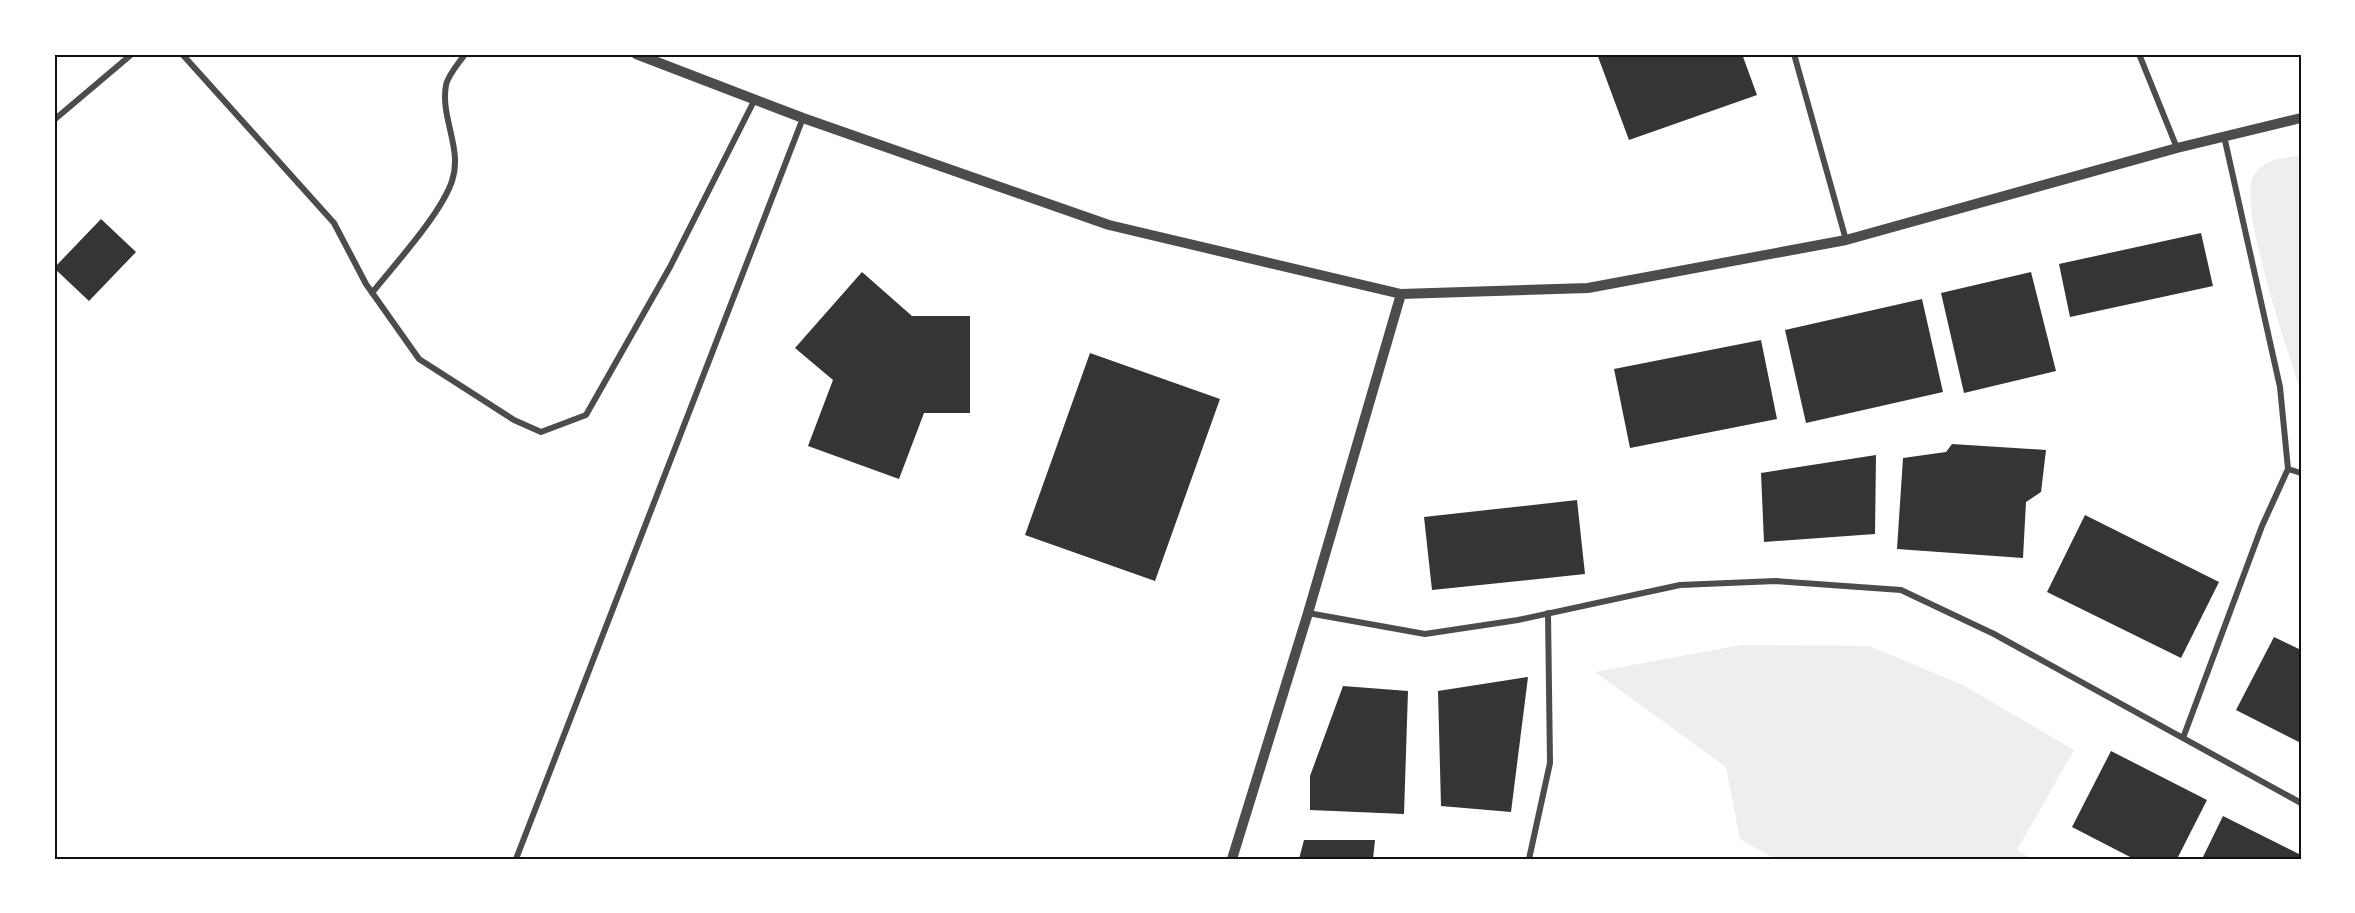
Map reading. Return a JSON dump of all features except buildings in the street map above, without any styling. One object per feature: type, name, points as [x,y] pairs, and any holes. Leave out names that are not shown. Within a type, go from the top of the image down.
[{"type":"street","points":[[54,120],[132,54]]},
{"type":"street","points":[[182,54],[334,223],[372,293],[419,358],[514,420],[541,432],[586,415],[670,267],[755,99]]},
{"type":"street","points":[[372,293],[435,213],[453,180],[455,143],[446,118],[446,84],[465,54]]},
{"type":"street","points":[[636,54],[803,118],[1109,225],[1401,294],[1588,288],[1846,240],[2177,148],[2301,118]]},
{"type":"street","points":[[1794,54],[1846,240]]},
{"type":"street","points":[[2139,54],[2177,148]]},
{"type":"street","points":[[516,859],[803,118]]},
{"type":"street","points":[[2183,738],[2262,526],[2288,469],[2280,387],[2224,136]]},
{"type":"street","points":[[1232,859],[1308,613],[1401,294]]},
{"type":"street","points":[[2288,469],[2301,473]]},
{"type":"street","points":[[1308,613],[1425,634],[1548,613],[1680,585],[1776,581],[1900,590],[1994,634],[2301,803]]},
{"type":"street","points":[[1529,859],[1550,763],[1548,613]]},
{"type":"shaded area","points":[[2301,155],[2301,392],[2258,248],[2250,193],[2253,177],[2262,166],[2274,160]]},
{"type":"shaded area","points":[[1741,645],[1869,646],[1963,685],[2074,750],[2017,850],[2032,859],[1775,859],[1740,839],[1726,767],[1595,672]]}]
